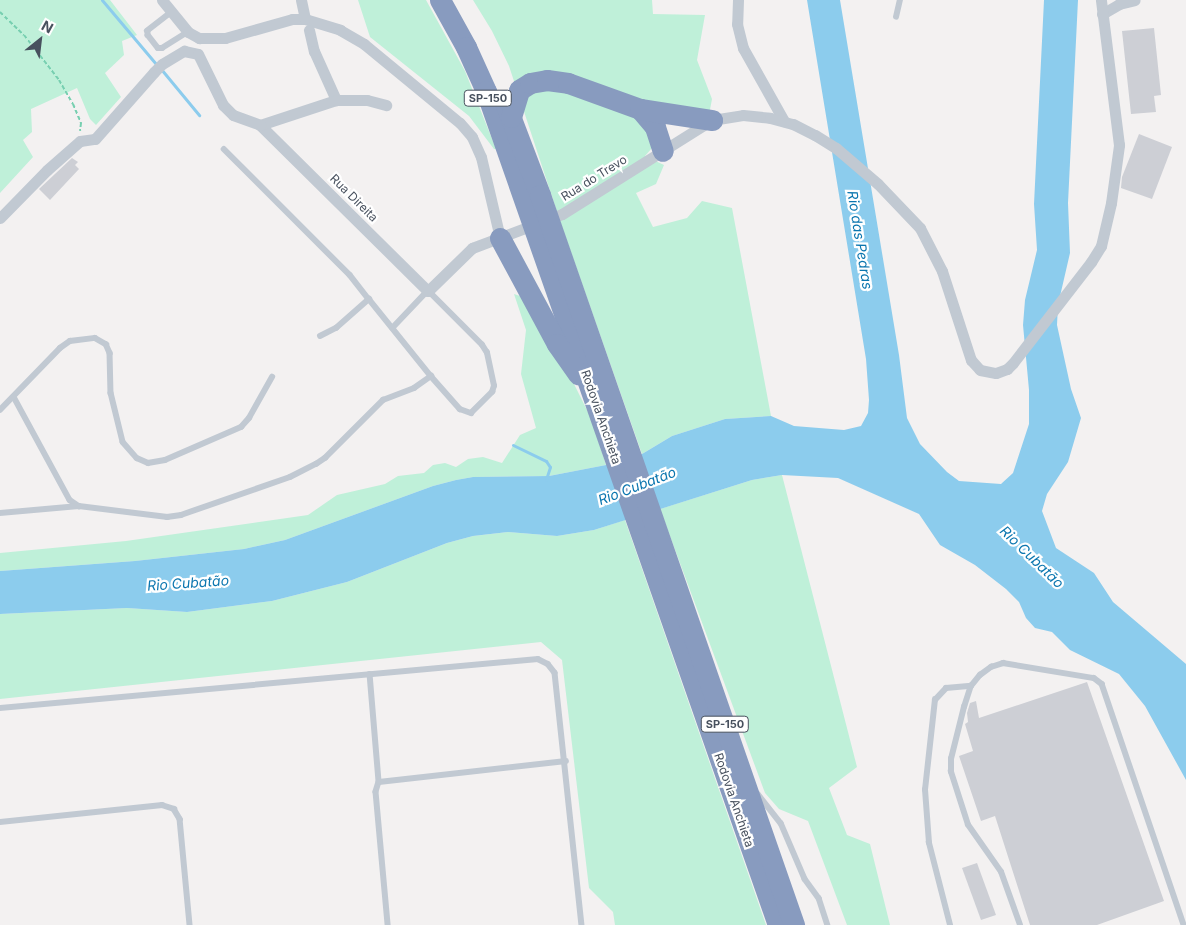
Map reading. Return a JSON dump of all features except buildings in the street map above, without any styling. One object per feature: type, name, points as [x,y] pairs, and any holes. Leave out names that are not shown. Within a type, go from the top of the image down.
[{"type":"highway","name":"Rodovia Anchieta","points":[[440,0],[476,67],[532,198],[646,526],[778,925]]},
{"type":"highway","name":"Rodovia Anchieta","points":[[457,0],[482,46],[511,118],[532,198]]},
{"type":"highway","points":[[511,118],[520,90],[530,83],[548,80],[568,83],[640,109],[712,120]]},
{"type":"highway","points":[[640,109],[655,127],[663,151]]},
{"type":"highway","points":[[500,238],[557,344],[594,398]]},
{"type":"highway","name":"Rodovia Anchieta","points":[[549,247],[594,398],[610,421]]},
{"type":"highway","name":"Rodovia Anchieta","points":[[646,526],[743,775],[794,925]]},
{"type":"street","points":[[162,0],[188,32],[199,38],[217,39],[292,19],[307,24],[340,30],[364,44],[467,130],[481,157],[500,238]]},
{"type":"street","points":[[301,0],[314,51],[336,100]]},
{"type":"street","points":[[738,0],[737,24],[743,48],[784,121]]},
{"type":"street","name":"Rua do Trevo","points":[[428,291],[472,248],[562,214],[712,120],[743,116],[784,121],[826,140],[878,184],[920,228],[933,250],[954,303],[971,360],[980,370],[988,373],[996,373],[1007,369],[1079,278],[1100,246],[1118,165],[1118,128],[1113,106],[1100,0]]},
{"type":"street","points":[[1102,14],[1120,4],[1135,0]]},
{"type":"street","points":[[0,218],[47,170],[80,141],[95,139],[158,68],[184,51],[198,54],[223,105],[233,115],[260,125],[336,100],[367,100],[386,105]]},
{"type":"street","name":"Rua Direita","points":[[260,125],[428,291]]},
{"type":"lane","points":[[896,17],[900,0]]},
{"type":"lane","points":[[172,12],[148,31],[148,35],[158,48],[162,48],[188,32]]},
{"type":"lane","points":[[224,149],[343,267],[369,300],[431,376],[466,413],[471,413],[492,392],[494,386],[487,353],[482,344],[428,291],[392,328]]},
{"type":"lane","points":[[320,336],[336,328],[369,300]]},
{"type":"lane","points":[[0,410],[60,348],[70,341],[95,338],[106,344],[110,352],[111,393],[123,442],[137,458],[148,463],[165,460],[241,427],[249,418],[272,377]]},
{"type":"lane","points":[[0,513],[79,506],[148,516],[181,515],[290,478],[325,458],[383,400],[414,388],[431,376]]},
{"type":"lane","points":[[14,397],[63,490],[70,500],[79,506]]},
{"type":"lane","points":[[0,708],[538,659],[548,664],[555,673],[566,761],[582,925]]},
{"type":"lane","points":[[1020,925],[1002,872],[968,824],[951,772],[953,750],[964,706],[972,686],[980,675],[991,667],[1004,662],[1099,680],[1102,684],[1184,925]]},
{"type":"lane","points":[[370,674],[378,782],[376,792],[388,925]]},
{"type":"lane","points":[[950,925],[929,843],[925,790],[935,700],[946,688],[972,686]]},
{"type":"lane","points":[[378,782],[566,761]]},
{"type":"lane","points":[[743,775],[781,823],[805,879],[818,898],[828,925]]},
{"type":"lane","points":[[0,822],[162,805],[174,810],[180,819],[190,925]]},
{"type":"lane","points":[[773,865],[801,925]]},
{"type":"path","points":[[0,12],[24,35],[59,80],[81,123],[80,141]]},
{"type":"green space","points":[[0,0],[110,0],[137,35],[122,41],[124,55],[105,73],[121,97],[96,125],[90,119],[77,88],[31,109],[32,132],[23,140],[33,157],[0,193]]},
{"type":"green space","points":[[358,0],[426,0],[465,71],[496,149],[494,149],[469,116],[370,37]]},
{"type":"green space","points":[[473,0],[652,0],[653,14],[705,15],[697,60],[712,99],[709,115],[644,123],[652,148],[645,156],[664,165],[656,184],[636,193],[653,227],[687,218],[702,201],[732,208],[771,416],[725,419],[672,436],[642,454],[561,224],[509,66],[492,31]]},
{"type":"green space","points":[[514,294],[520,296],[570,376],[591,418],[606,465],[549,476],[473,477],[456,480],[433,486],[285,540],[244,549],[135,561],[0,571],[0,553],[126,541],[308,515],[337,495],[385,484],[398,476],[424,473],[433,465],[445,463],[456,467],[468,459],[483,457],[502,463],[520,435],[536,428],[521,374],[526,330]]},
{"type":"green space","points":[[782,475],[857,767],[829,788],[847,835],[870,844],[890,925],[847,925],[808,821],[779,809],[765,793],[660,509],[752,480]]},
{"type":"green space","points":[[625,520],[766,925],[615,925],[613,912],[589,888],[562,660],[541,642],[0,699],[0,614],[127,608],[187,612],[272,601],[347,582],[447,543],[473,536],[508,532],[557,536],[594,530]]},
{"type":"water","points":[[807,0],[840,0],[899,355],[907,418],[920,444],[947,472],[959,481],[1001,484],[1013,473],[1029,424],[1029,390],[1023,325],[1025,300],[1037,250],[1034,204],[1044,0],[1078,0],[1068,203],[1070,253],[1058,305],[1057,325],[1071,389],[1081,418],[1068,462],[1047,494],[1042,511],[1056,548],[1094,573],[1113,602],[1186,664],[1186,780],[1145,706],[1119,674],[1070,650],[1052,632],[1035,628],[1026,618],[1019,602],[1006,589],[975,565],[940,545],[919,514],[838,478],[782,475],[752,480],[594,530],[557,536],[508,532],[473,536],[447,543],[347,582],[272,601],[187,612],[127,608],[0,614],[0,571],[135,561],[244,549],[285,540],[433,486],[456,480],[473,477],[549,476],[606,465],[642,454],[672,436],[725,419],[771,416],[794,426],[844,430],[861,426],[868,413],[869,400],[866,359]]},
{"type":"waterway","points":[[102,0],[157,65]]},
{"type":"waterway","points":[[161,69],[199,115]]},
{"type":"waterway","points":[[513,445],[546,461],[550,467],[546,479]]},
{"type":"water label","name":"Rio das Pedras","points":[[860,240]]},
{"type":"water label","name":"Rio Cubatão","points":[[637,486]]},
{"type":"water label","name":"Rio Cubatão","points":[[1032,557]]},
{"type":"water label","name":"Rio Cubatão","points":[[188,583]]}]
